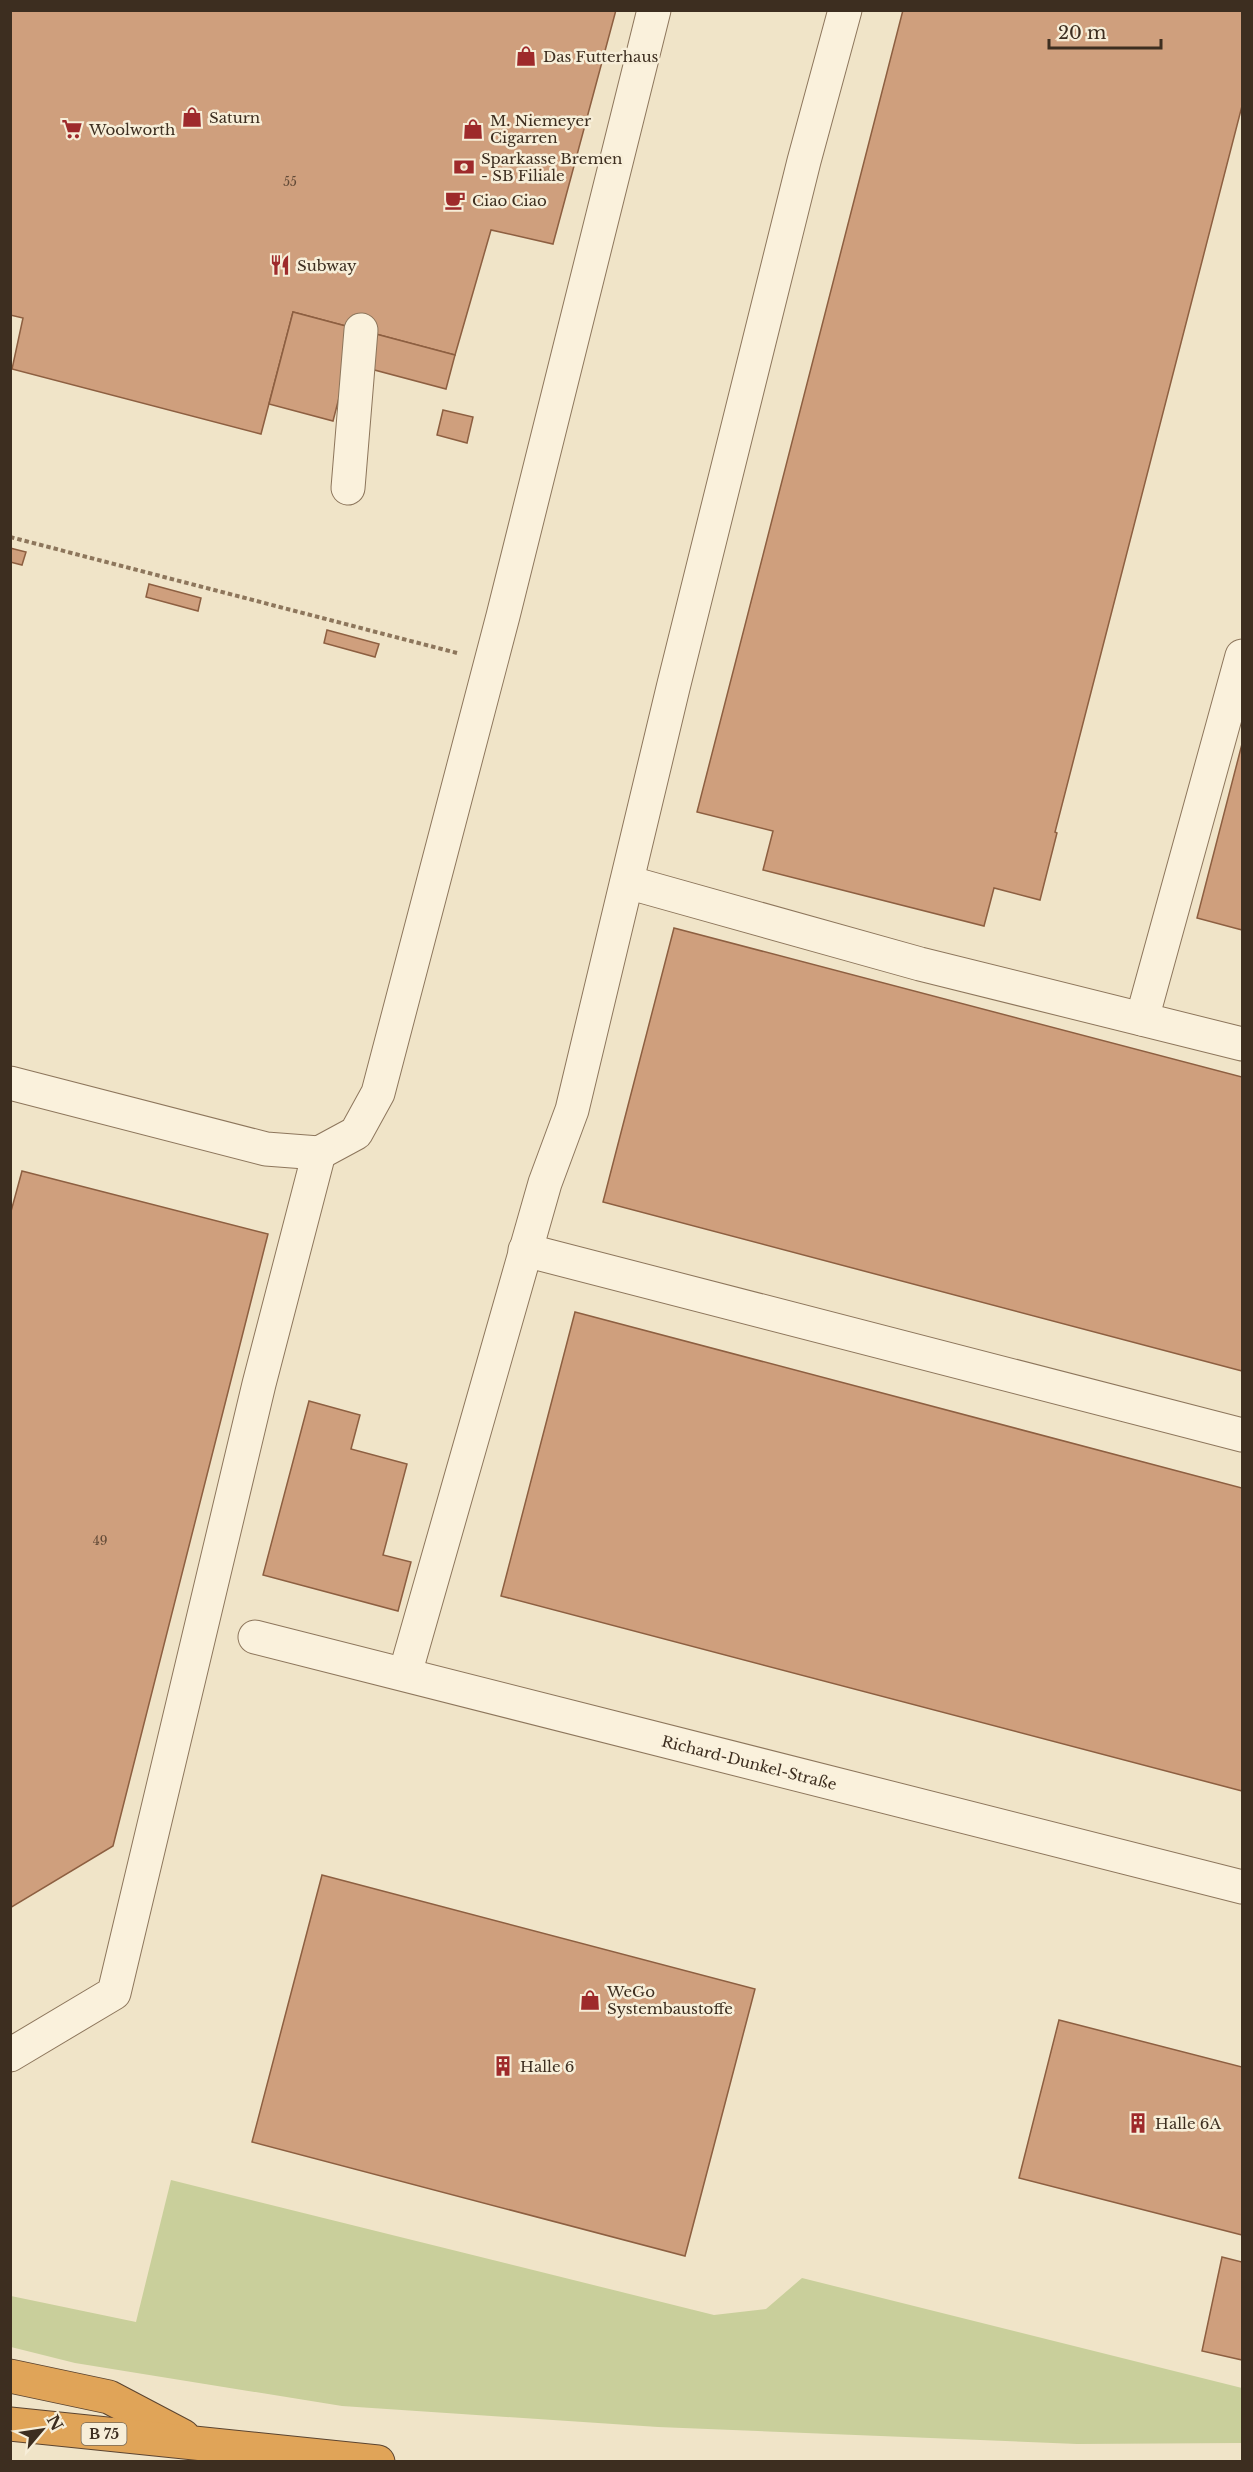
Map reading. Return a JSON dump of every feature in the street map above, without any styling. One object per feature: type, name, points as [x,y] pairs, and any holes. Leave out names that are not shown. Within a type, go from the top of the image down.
[{"type":"highway","points":[[10,2376],[109,2397],[198,2444]]},
{"type":"highway","name":"B 75","points":[[10,2424],[378,2462]]},
{"type":"street","points":[[10,1083],[266,1149],[319,1153],[356,1133],[378,1093],[502,616],[654,10]]},
{"type":"street","points":[[405,1674],[545,1183],[573,1110],[804,161],[845,10]]},
{"type":"street","points":[[348,488],[361,330]]},
{"type":"street","points":[[1142,1018],[1242,656]]},
{"type":"street","points":[[627,882],[920,964],[1242,1044]]},
{"type":"street","points":[[10,2055],[114,1993],[259,1384],[319,1153]]},
{"type":"street","points":[[525,1251],[1242,1435]]},
{"type":"street","name":"Richard-Dunkel-Straße","points":[[255,1637],[1242,1887]]},
{"type":"path","points":[[10,537],[490,662]]},
{"type":"green space","points":[[171,2180],[714,2315],[766,2309],[802,2278],[1242,2388],[1242,2443],[1077,2444],[658,2427],[342,2406],[75,2363],[11,2347],[11,2296],[136,2322]]},
{"type":"building","points":[[10,10],[616,10],[553,244],[491,230],[455,355],[293,312],[261,434],[12,369],[23,318],[10,315]]},
{"type":"building","points":[[903,10],[1242,10],[1242,106],[1055,832],[1057,833],[1040,900],[994,888],[984,926],[763,870],[773,831],[697,812]]},
{"type":"building","points":[[293,312],[455,355],[446,389],[348,363],[333,421],[269,404]]},
{"type":"building","points":[[443,410],[473,417],[467,443],[437,435]]},
{"type":"building","points":[[10,548],[26,552],[22,565],[10,562]]},
{"type":"building","points":[[149,584],[201,598],[198,611],[146,597]]},
{"type":"building","points":[[327,630],[379,644],[375,657],[324,643]]},
{"type":"building","points":[[1242,744],[1242,930],[1197,918]]},
{"type":"building","points":[[674,928],[1242,1077],[1242,1371],[603,1202]]},
{"type":"building","points":[[22,1171],[268,1234],[113,1846],[10,1908],[10,1215]]},
{"type":"building","points":[[575,1312],[1242,1488],[1242,1791],[501,1596]]},
{"type":"building","points":[[309,1401],[360,1415],[351,1449],[407,1464],[383,1555],[411,1562],[398,1611],[263,1575]]},
{"type":"building","name":"Halle 6","points":[[322,1875],[755,1989],[685,2256],[252,2142]]},
{"type":"building","name":"Halle 6A","points":[[1059,2020],[1242,2067],[1242,2235],[1019,2178]]},
{"type":"building","points":[[1222,2257],[1242,2262],[1242,2360],[1202,2351]]},
{"type":"place","name":"Das Futterhaus","points":[[526,56]]},
{"type":"place","name":"Saturn","points":[[192,117]]},
{"type":"place","name":"Woolworth","points":[[72,129]]},
{"type":"place","name":"M. Niemeyer Cigarren","points":[[473,129]]},
{"type":"place","name":"Sparkasse Bremen - SB Filiale","points":[[464,167]]},
{"type":"place","name":"Ciao Ciao","points":[[455,200]]},
{"type":"place","name":"Subway","points":[[280,265]]},
{"type":"place","name":"WeGo Systembaustoffe","points":[[590,2000]]},
{"type":"place","name":"Halle 6","points":[[503,2066]]},
{"type":"place","name":"Halle 6A","points":[[1138,2123]]}]
